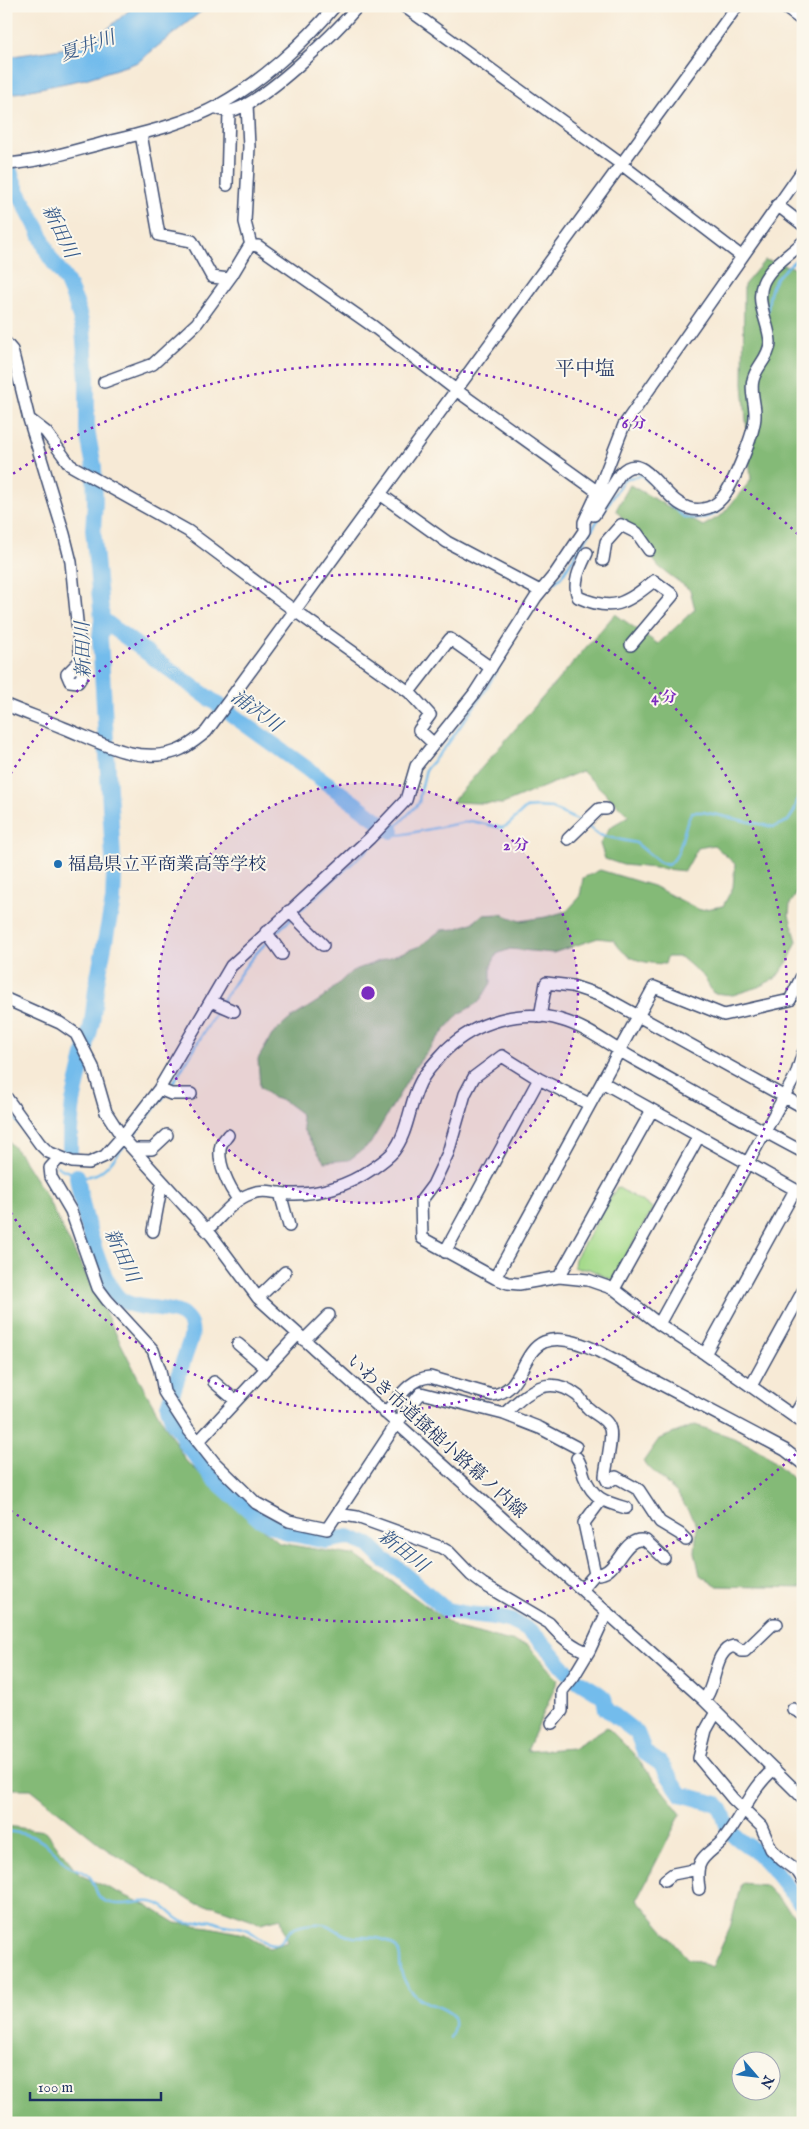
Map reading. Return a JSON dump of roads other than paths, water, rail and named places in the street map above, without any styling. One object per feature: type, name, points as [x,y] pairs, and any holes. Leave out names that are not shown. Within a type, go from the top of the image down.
[{"type":"street","points":[[6,164],[35,160],[141,134],[215,107],[268,72],[313,32],[334,6]]},
{"type":"street","points":[[215,107],[229,111],[247,104],[263,94],[321,46],[358,6]]},
{"type":"street","points":[[404,6],[621,164],[741,256]]},
{"type":"street","points":[[6,705],[119,750],[144,755],[161,755],[177,751],[206,732],[737,6]]},
{"type":"street","points":[[783,6],[803,21]]},
{"type":"street","points":[[247,104],[249,147],[245,222],[252,245]]},
{"type":"street","points":[[227,185],[229,111]]},
{"type":"street","points":[[141,134],[159,235],[192,242],[212,277],[229,279]]},
{"type":"street","points":[[584,531],[584,522],[598,492],[624,425],[803,170]]},
{"type":"street","points":[[777,205],[803,225]]},
{"type":"street","points":[[6,1097],[40,1144],[57,1161],[89,1162],[105,1156],[128,1142],[231,966],[384,824],[406,800],[416,766],[474,694],[540,591],[555,574],[625,468],[630,466],[642,468],[677,504],[686,509],[708,508],[716,504],[724,495],[734,478],[753,430],[755,414],[753,382],[769,347],[761,307],[762,284],[772,269],[803,242]]},
{"type":"street","points":[[104,382],[153,364],[197,323],[229,279],[250,245],[258,246],[350,310],[456,390],[598,492]]},
{"type":"street","points":[[6,343],[12,350],[29,419],[71,562],[81,660]]},
{"type":"street","points":[[29,419],[46,432],[70,465],[188,531],[295,611],[409,692],[430,715],[419,730],[434,744]]},
{"type":"street","points":[[380,494],[447,542],[540,591]]},
{"type":"street","points":[[574,546],[605,560],[606,542],[621,525],[637,533],[648,550]]},
{"type":"street","points":[[588,553],[578,575],[576,592],[578,597],[612,606],[633,597],[654,581],[673,595],[631,645]]},
{"type":"street","points":[[409,692],[450,639],[491,668]]},
{"type":"street","points":[[568,839],[599,809],[606,809]]},
{"type":"street","points":[[289,911],[323,945]]},
{"type":"street","points":[[266,932],[282,954]]},
{"type":"street","points":[[495,1278],[654,987],[724,1015],[790,1000],[803,974]]},
{"type":"street","points":[[540,1017],[546,983],[572,986],[602,996],[803,1107]]},
{"type":"street","name":"いわき市道搔槌小路幕ノ内線","points":[[6,999],[60,1023],[76,1034],[93,1066],[106,1112],[128,1142],[207,1230],[258,1298],[582,1588],[704,1700],[803,1798]]},
{"type":"street","points":[[211,1001],[234,1011]]},
{"type":"street","points":[[207,1230],[239,1200],[260,1191],[303,1194],[321,1191],[338,1186],[371,1170],[393,1152],[423,1076],[458,1038],[485,1024],[522,1016],[561,1020],[583,1029],[619,1051],[803,1152]]},
{"type":"street","points":[[659,1324],[796,1075],[803,1053]]},
{"type":"street","points":[[589,1104],[539,1079],[502,1056],[474,1077],[465,1094],[448,1153],[433,1185],[421,1201],[422,1238],[495,1278],[519,1284],[559,1277],[588,1280],[614,1289],[659,1324],[798,1420],[803,1400]]},
{"type":"street","points":[[445,1252],[539,1079]]},
{"type":"street","points":[[602,1082],[799,1192],[705,1354]]},
{"type":"street","points":[[159,1089],[171,1094],[191,1094]]},
{"type":"street","points":[[559,1277],[652,1110]]},
{"type":"street","points":[[128,1142],[152,1149],[166,1135]]},
{"type":"street","points":[[228,1135],[220,1150],[223,1171],[233,1194],[239,1200]]},
{"type":"street","points":[[614,1289],[699,1136]]},
{"type":"street","points":[[57,1161],[52,1177],[71,1211],[98,1288],[153,1350],[170,1402],[198,1442],[214,1462],[246,1494],[272,1514],[304,1526],[327,1528],[397,1423],[421,1393],[504,1414],[540,1428],[576,1452],[587,1480],[601,1500],[626,1508]]},
{"type":"street","points":[[153,1231],[161,1188],[164,1183]]},
{"type":"street","points":[[280,1193],[290,1226]]},
{"type":"street","points":[[258,1298],[285,1272]]},
{"type":"street","points":[[751,1386],[803,1291]]},
{"type":"street","points":[[198,1442],[266,1368],[329,1315]]},
{"type":"street","points":[[385,1412],[410,1385],[420,1378],[430,1377],[492,1395],[501,1394],[507,1390],[525,1361],[538,1347],[549,1340],[563,1338],[598,1351],[785,1450],[803,1464]]},
{"type":"street","points":[[238,1344],[266,1368]]},
{"type":"street","points":[[214,1382],[236,1401]]},
{"type":"street","points":[[504,1414],[526,1394],[541,1386],[560,1387],[578,1397],[588,1408],[605,1420],[611,1431],[605,1476],[608,1482],[616,1477],[630,1483],[659,1511],[660,1522],[680,1534],[686,1540]]},
{"type":"street","points":[[595,1574],[584,1523],[601,1500]]},
{"type":"street","points":[[337,1514],[357,1517],[389,1530],[412,1536],[449,1552],[477,1580],[549,1623],[568,1641],[588,1652]]},
{"type":"street","points":[[582,1588],[595,1574],[603,1574],[631,1544],[639,1540],[651,1545],[664,1558]]},
{"type":"street","points":[[552,1724],[562,1711],[561,1694],[588,1652],[607,1612]]},
{"type":"street","points":[[704,1700],[711,1691],[717,1664],[726,1650],[734,1646],[745,1651],[773,1624],[777,1624]]},
{"type":"street","points":[[716,1712],[706,1730],[699,1758],[761,1826],[771,1849],[782,1860],[801,1873]]},
{"type":"street","points":[[699,1888],[697,1881],[698,1869],[702,1859],[729,1831],[755,1788],[774,1769]]},
{"type":"street","points":[[665,1880],[673,1874],[698,1869]]},
{"type":"water","points":[[134,6],[208,6],[138,62],[85,79],[6,95],[6,57],[89,45]]},
{"type":"waterway","name":"新田川","points":[[6,161],[17,190],[38,229],[49,256],[66,280],[76,303],[83,329],[87,378],[87,430],[94,467],[95,503],[93,529],[102,619],[100,638],[114,874],[113,901],[97,982],[92,1022],[73,1102],[70,1152]]},
{"type":"waterway","points":[[768,311],[773,284],[782,272],[803,254]]},
{"type":"waterway","points":[[555,582],[561,577],[624,479],[642,475],[649,482]]},
{"type":"waterway","points":[[660,493],[685,518],[707,517],[716,513],[723,504]]},
{"type":"waterway","name":"浦沢川","points":[[102,619],[392,831]]},
{"type":"waterway","points":[[297,913],[377,841],[392,831],[419,803],[426,769],[447,745],[485,691],[505,656]]},
{"type":"waterway","points":[[586,825],[599,835],[636,843],[659,862],[667,865],[676,857],[692,812],[703,812],[774,827],[788,821],[794,812],[803,781]]},
{"type":"waterway","points":[[392,831],[400,835],[471,821],[502,828],[508,825],[526,808],[537,807],[551,808],[581,822]]},
{"type":"waterway","points":[[273,935],[292,918]]},
{"type":"waterway","points":[[222,1002],[243,970],[268,941]]},
{"type":"waterway","points":[[169,1090],[218,1009]]},
{"type":"waterway","points":[[129,1141],[166,1094]]},
{"type":"waterway","points":[[6,1108],[21,1127]]},
{"type":"waterway","points":[[57,1166],[75,1174],[91,1176],[104,1169],[125,1145]]},
{"type":"waterway","name":"新田川","points":[[77,1176],[92,1241],[98,1260],[112,1290],[120,1299],[130,1304],[166,1310],[186,1317],[191,1326],[191,1338],[168,1406],[173,1422],[185,1443],[213,1478],[258,1518],[288,1533],[326,1541],[348,1537],[369,1545],[384,1560],[400,1570],[445,1609],[505,1619],[523,1627],[539,1639],[572,1676],[604,1698],[606,1709],[637,1733],[645,1753],[660,1763],[681,1794],[717,1804],[722,1810],[730,1831],[766,1861],[803,1905]]},
{"type":"waterway","points":[[6,1831],[27,1835],[43,1842],[67,1865],[88,1875],[98,1896],[109,1903],[152,1902],[163,1906],[178,1919],[187,1923],[209,1920],[226,1926],[241,1927],[265,1942],[275,1944],[280,1943],[289,1932],[297,1927],[316,1924],[330,1926],[350,1936],[377,1938],[388,1941],[399,1951],[400,1968],[412,1992],[428,2003],[444,2009],[454,2019],[454,2027],[450,2038]]},
{"type":"place","name":"福島県立平商業高等学校","points":[[58,864]]},
{"type":"district","name":"平中塩","points":[[585,368]]},
{"type":"water label","name":"夏井川","points":[[87,45]]}]
